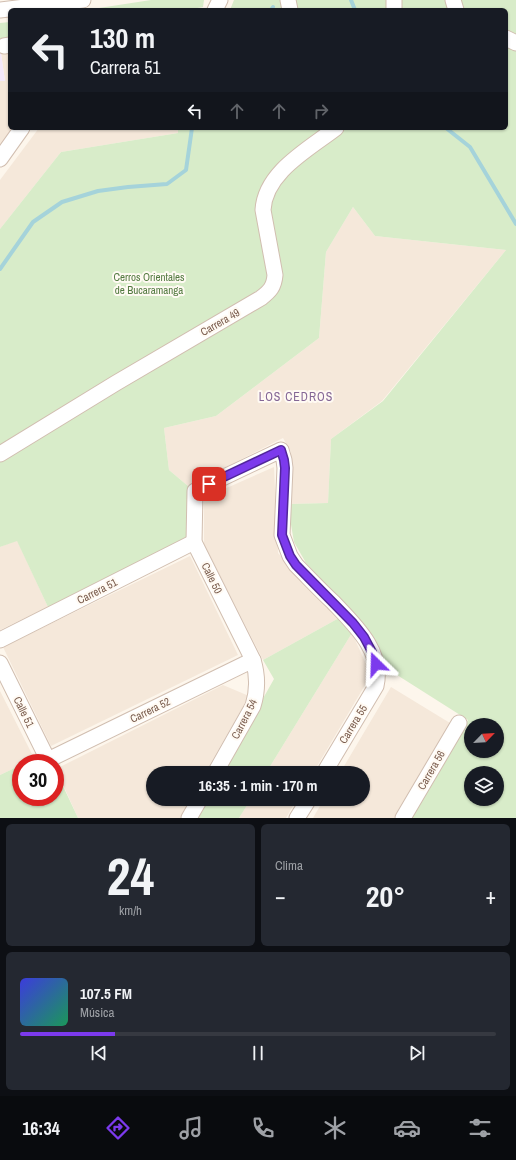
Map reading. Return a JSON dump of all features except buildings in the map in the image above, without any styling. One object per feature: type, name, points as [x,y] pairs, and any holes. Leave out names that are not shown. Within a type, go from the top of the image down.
[{"type":"street","points":[[17,8],[83,0]]},
{"type":"street","points":[[0,159],[21,130]]},
{"type":"street","name":"Carrera 49","points":[[0,454],[116,383],[270,292],[275,275],[263,210],[263,202],[266,194],[276,177],[288,165],[333,130]]},
{"type":"street","name":"Calle 50","points":[[253,660],[194,542],[195,491],[281,450],[285,468],[282,535],[290,556],[296,565],[353,623],[364,637],[372,652],[378,673]]},
{"type":"street","name":"Carrera 51","points":[[0,640],[194,542]]},
{"type":"street","name":"Carrera 52","points":[[60,754],[253,660]]},
{"type":"street","name":"Carrera 54","points":[[219,766],[253,706],[258,684],[257,671],[253,660]]},
{"type":"street","name":"Calle 51","points":[[0,663],[45,754]]},
{"type":"street","name":"Carrera 55","points":[[328,766],[376,686],[378,673]]},
{"type":"street","name":"Carrera 56","points":[[403,818],[459,723]]},
{"type":"street","points":[[189,818],[196,806]]},
{"type":"street","points":[[297,818],[304,806]]},
{"type":"shaded area","points":[[0,49],[1,53],[5,81],[0,81]]},
{"type":"shaded area","points":[[8,52],[8,130],[13,130],[0,147],[0,81],[5,81],[1,53]]},
{"type":"shaded area","points":[[38,130],[178,130],[178,133],[61,152],[0,229],[0,180]]},
{"type":"shaded area","points":[[353,207],[375,236],[506,250],[382,401],[331,439],[328,503],[290,504],[291,452],[283,438],[188,486],[169,470],[164,428],[216,416],[319,338],[326,252]]},
{"type":"shaded area","points":[[274,467],[278,553],[339,618],[263,660],[204,544],[204,498]]},
{"type":"shaded area","points":[[17,540],[48,607],[0,630],[0,547]]},
{"type":"shaded area","points":[[190,556],[238,655],[51,746],[3,647]]},
{"type":"shaded area","points":[[352,633],[371,675],[317,766],[270,766]]},
{"type":"shaded area","points":[[223,685],[249,696],[209,766],[146,766],[146,806],[187,806],[180,818],[78,818],[64,787],[64,765]]},
{"type":"shaded area","points":[[391,687],[450,723],[394,818],[313,818],[320,806],[370,806],[370,766],[344,766]]},
{"type":"shaded area","points":[[0,691],[32,754],[12,754],[12,769],[0,775]]},
{"type":"shaded area","points":[[247,806],[293,806],[286,818],[239,818]]},
{"type":"green space","points":[[151,0],[204,0],[203,7],[197,8],[99,8]]},
{"type":"green space","name":"Cerros Orientales de Bucaramanga","points":[[234,0],[516,0],[516,818],[411,818],[464,727],[464,758],[504,758],[504,718],[465,718],[386,668],[371,637],[361,622],[306,563],[294,542],[290,519],[290,504],[328,503],[331,439],[383,401],[506,250],[375,236],[353,207],[326,252],[319,338],[216,416],[164,428],[169,470],[188,486],[186,538],[48,607],[17,541],[0,547],[0,229],[61,152],[178,133],[178,130],[508,130],[508,8],[231,8]]},
{"type":"green space","points":[[8,22],[8,37],[0,39],[0,23]]},
{"type":"green space","points":[[339,618],[352,633],[270,766],[225,766],[274,679],[263,660]]},
{"type":"green space","points":[[12,769],[12,806],[64,806],[64,788],[78,818],[0,818],[0,775]]},
{"type":"green space","points":[[202,806],[247,806],[239,818],[196,818]]},
{"type":"waterway","points":[[351,0],[354,8]]},
{"type":"waterway","points":[[0,269],[33,222],[62,202],[98,191],[167,184],[186,170],[192,130]]},
{"type":"waterway","points":[[449,130],[470,147],[516,224]]},
{"type":"district","name":"LOS CEDROS","points":[[296,397]]},
{"type":"route","points":[[209,484],[281,450],[285,468],[282,535],[290,556],[296,565],[353,623],[364,637],[372,652],[376,664]]}]
